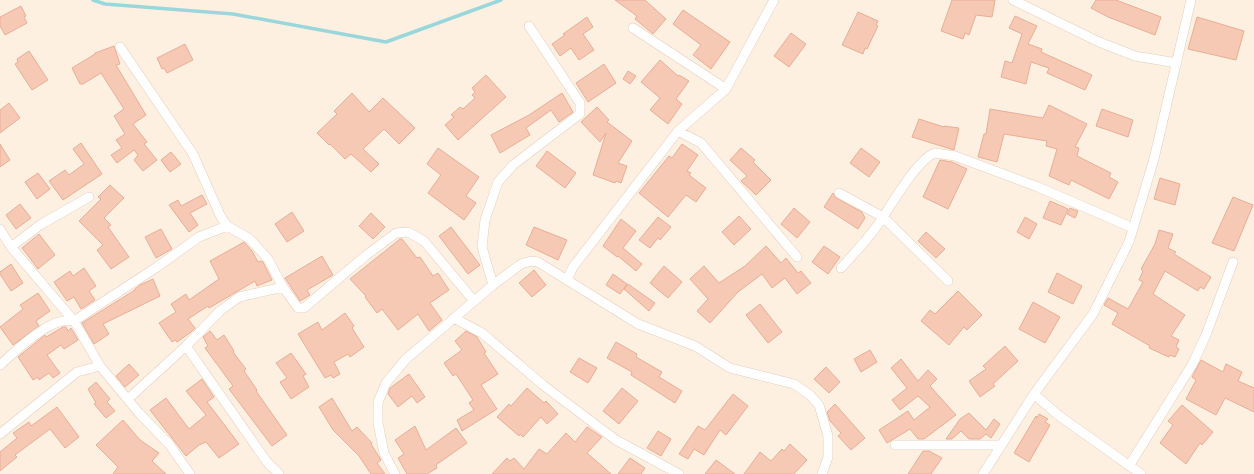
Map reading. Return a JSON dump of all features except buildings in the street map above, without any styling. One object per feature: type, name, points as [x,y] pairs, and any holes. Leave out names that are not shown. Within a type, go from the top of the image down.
[{"type":"street","points":[[568,280],[573,267],[678,131],[726,89],[774,0]]},
{"type":"street","points":[[1013,0],[1099,42],[1128,53],[1177,63]]},
{"type":"street","points":[[983,474],[1034,394],[1093,314],[1129,242],[1154,159],[1191,0]]},
{"type":"street","points":[[493,286],[482,247],[484,220],[498,182],[513,165],[580,114],[580,102],[529,26]]},
{"type":"street","points":[[633,28],[726,89]]},
{"type":"street","points":[[120,47],[193,154],[220,215],[227,226],[250,239],[268,259],[283,287],[298,308],[304,308],[365,256],[396,233],[408,232],[424,241],[474,301]]},
{"type":"street","points":[[678,131],[701,143],[797,257]]},
{"type":"street","points":[[841,268],[883,217],[912,174],[925,159],[935,153],[955,156],[1031,184],[1133,228]]},
{"type":"street","points":[[839,193],[883,217],[948,281]]},
{"type":"street","points":[[12,247],[40,225],[89,198]]},
{"type":"street","points":[[0,365],[26,340],[62,320],[74,321],[200,237],[227,226]]},
{"type":"street","points":[[0,229],[12,247],[74,321],[100,366],[139,412],[169,444],[190,474]]},
{"type":"street","points":[[395,474],[384,453],[378,423],[378,402],[386,383],[406,359],[474,301],[521,264],[531,261],[538,262],[638,324],[695,346],[730,368],[794,384],[810,395],[819,405],[828,436],[828,457],[822,474]]},
{"type":"street","points":[[1129,466],[1192,365],[1206,335],[1233,262]]},
{"type":"street","points":[[128,399],[186,346],[220,310],[239,297],[283,287]]},
{"type":"street","points":[[454,318],[482,333],[543,386],[616,440],[679,474]]},
{"type":"street","points":[[186,346],[267,462],[279,474]]},
{"type":"street","points":[[0,434],[77,372],[100,366]]},
{"type":"street","points":[[1034,394],[1058,415],[1140,474]]},
{"type":"street","points":[[895,445],[1001,445]]},
{"type":"waterway","points":[[93,0],[105,4],[233,14],[386,42],[501,0]]}]
